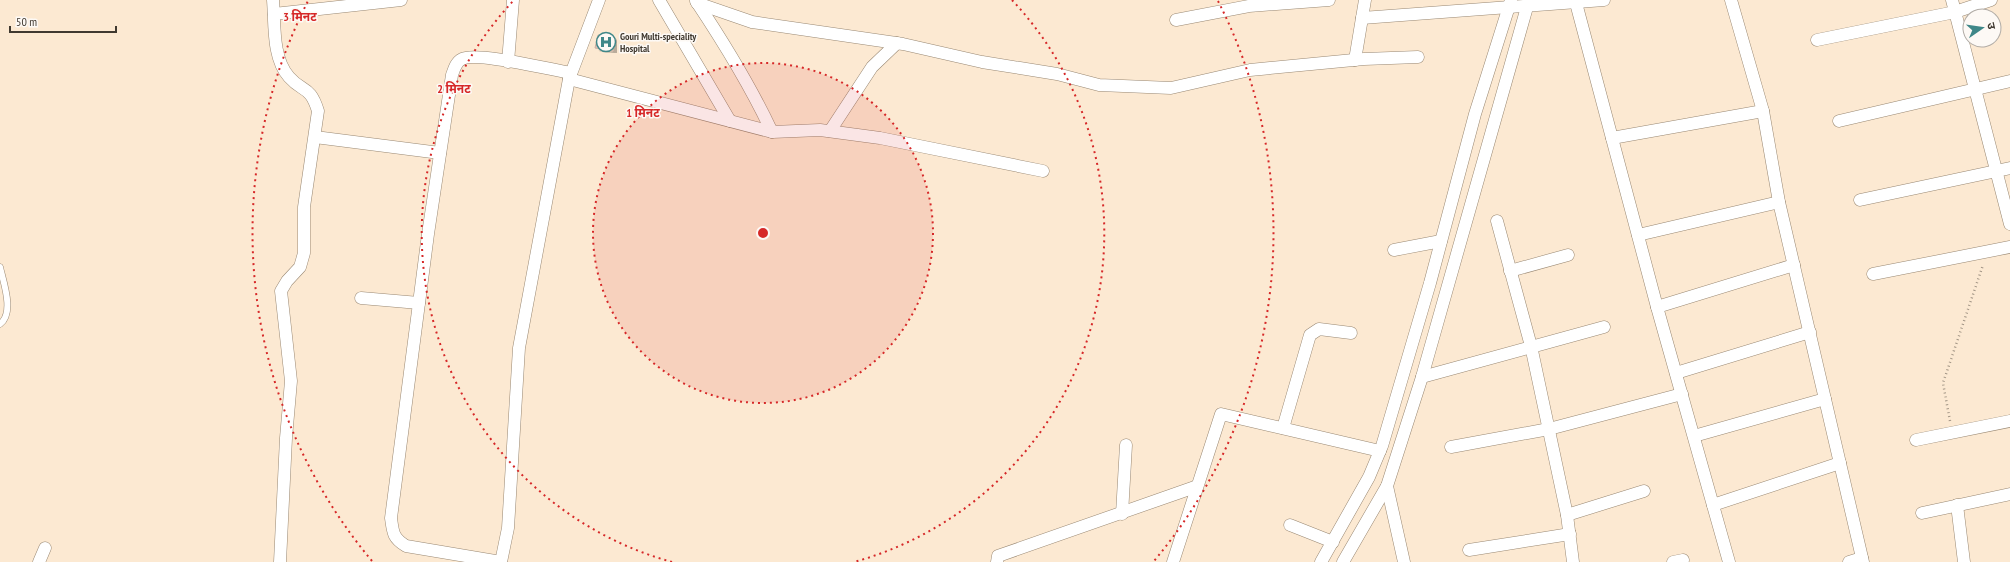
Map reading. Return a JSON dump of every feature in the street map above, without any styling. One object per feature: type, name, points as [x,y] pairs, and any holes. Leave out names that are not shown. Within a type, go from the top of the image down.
[{"type":"street","points":[[273,0],[279,58],[283,68],[290,78],[304,88],[314,98],[318,111],[304,208],[304,254],[300,267],[286,281],[281,291],[290,352],[291,381],[286,438],[280,562]]},
{"type":"street","points":[[274,14],[401,0]]},
{"type":"street","points":[[508,62],[513,0]]},
{"type":"street","points":[[599,0],[570,76],[519,348],[508,528],[501,562],[406,546],[396,540],[391,518],[419,303],[452,75],[456,65],[462,59],[475,57],[508,62],[570,76],[772,132],[820,130],[880,138],[1043,171]]},
{"type":"street","points":[[659,0],[730,121]]},
{"type":"street","points":[[1176,20],[1255,5],[1329,0]]},
{"type":"street","points":[[1355,60],[1365,0]]},
{"type":"street","points":[[1362,18],[1510,4],[1576,3],[1604,0]]},
{"type":"street","points":[[1732,0],[1763,111],[1779,202],[1863,560],[1849,562]]},
{"type":"street","points":[[1952,0],[2010,224]]},
{"type":"street","points":[[1817,40],[1955,12],[1991,0]]},
{"type":"street","points":[[696,1],[746,80],[772,132]]},
{"type":"street","points":[[696,1],[752,22],[897,43],[982,62],[1057,74],[1099,85],[1171,88],[1250,70],[1355,60],[1418,57]]},
{"type":"street","points":[[1343,562],[1387,486],[1422,376],[1528,3]]},
{"type":"street","points":[[1576,3],[1657,307],[1729,562]]},
{"type":"street","points":[[1321,562],[1370,477],[1380,451],[1441,241],[1475,114],[1510,4]]},
{"type":"street","points":[[830,131],[872,67],[897,43]]},
{"type":"street","points":[[1839,121],[2010,82]]},
{"type":"street","points":[[1612,138],[1763,111]]},
{"type":"street","points":[[315,137],[440,153]]},
{"type":"street","points":[[1860,200],[2010,168]]},
{"type":"street","points":[[1638,235],[1779,202]]},
{"type":"street","points":[[1497,221],[1531,346],[1567,515],[1573,562]]},
{"type":"street","points":[[1394,250],[1441,241]]},
{"type":"street","points":[[1873,274],[2010,247]]},
{"type":"street","points":[[1510,271],[1568,255]]},
{"type":"street","points":[[1657,307],[1794,265]]},
{"type":"street","points":[[361,298],[419,303]]},
{"type":"street","points":[[1422,376],[1604,327]]},
{"type":"street","points":[[1283,428],[1310,335],[1319,329],[1351,333]]},
{"type":"street","points":[[1676,373],[1810,332]]},
{"type":"street","points":[[1451,447],[1549,429],[1682,394]]},
{"type":"street","points":[[1694,436],[1825,399]]},
{"type":"street","points":[[1172,562],[1221,414],[1380,451]]},
{"type":"street","points":[[1916,440],[2010,421]]},
{"type":"street","points":[[1122,514],[1126,445]]},
{"type":"street","points":[[1713,505],[1840,463]]},
{"type":"street","points":[[1387,486],[1404,562]]},
{"type":"street","points":[[997,562],[998,556],[1196,487]]},
{"type":"street","points":[[1567,515],[1644,491]]},
{"type":"street","points":[[1922,512],[2010,494]]},
{"type":"street","points":[[1957,505],[1964,562]]},
{"type":"street","points":[[1290,525],[1333,542]]},
{"type":"street","points":[[1469,550],[1570,534]]},
{"type":"street","points":[[39,562],[45,548]]},
{"type":"lane","points":[[0,267],[7,295],[7,312],[3,322],[0,324]]},
{"type":"path","points":[[1952,433],[1942,383],[1988,251]]},
{"type":"building","points":[[598,35],[615,38],[613,51],[595,48]]},
{"type":"place","name":"Gouri Multi-speciality Hospital","points":[[606,42]]}]
